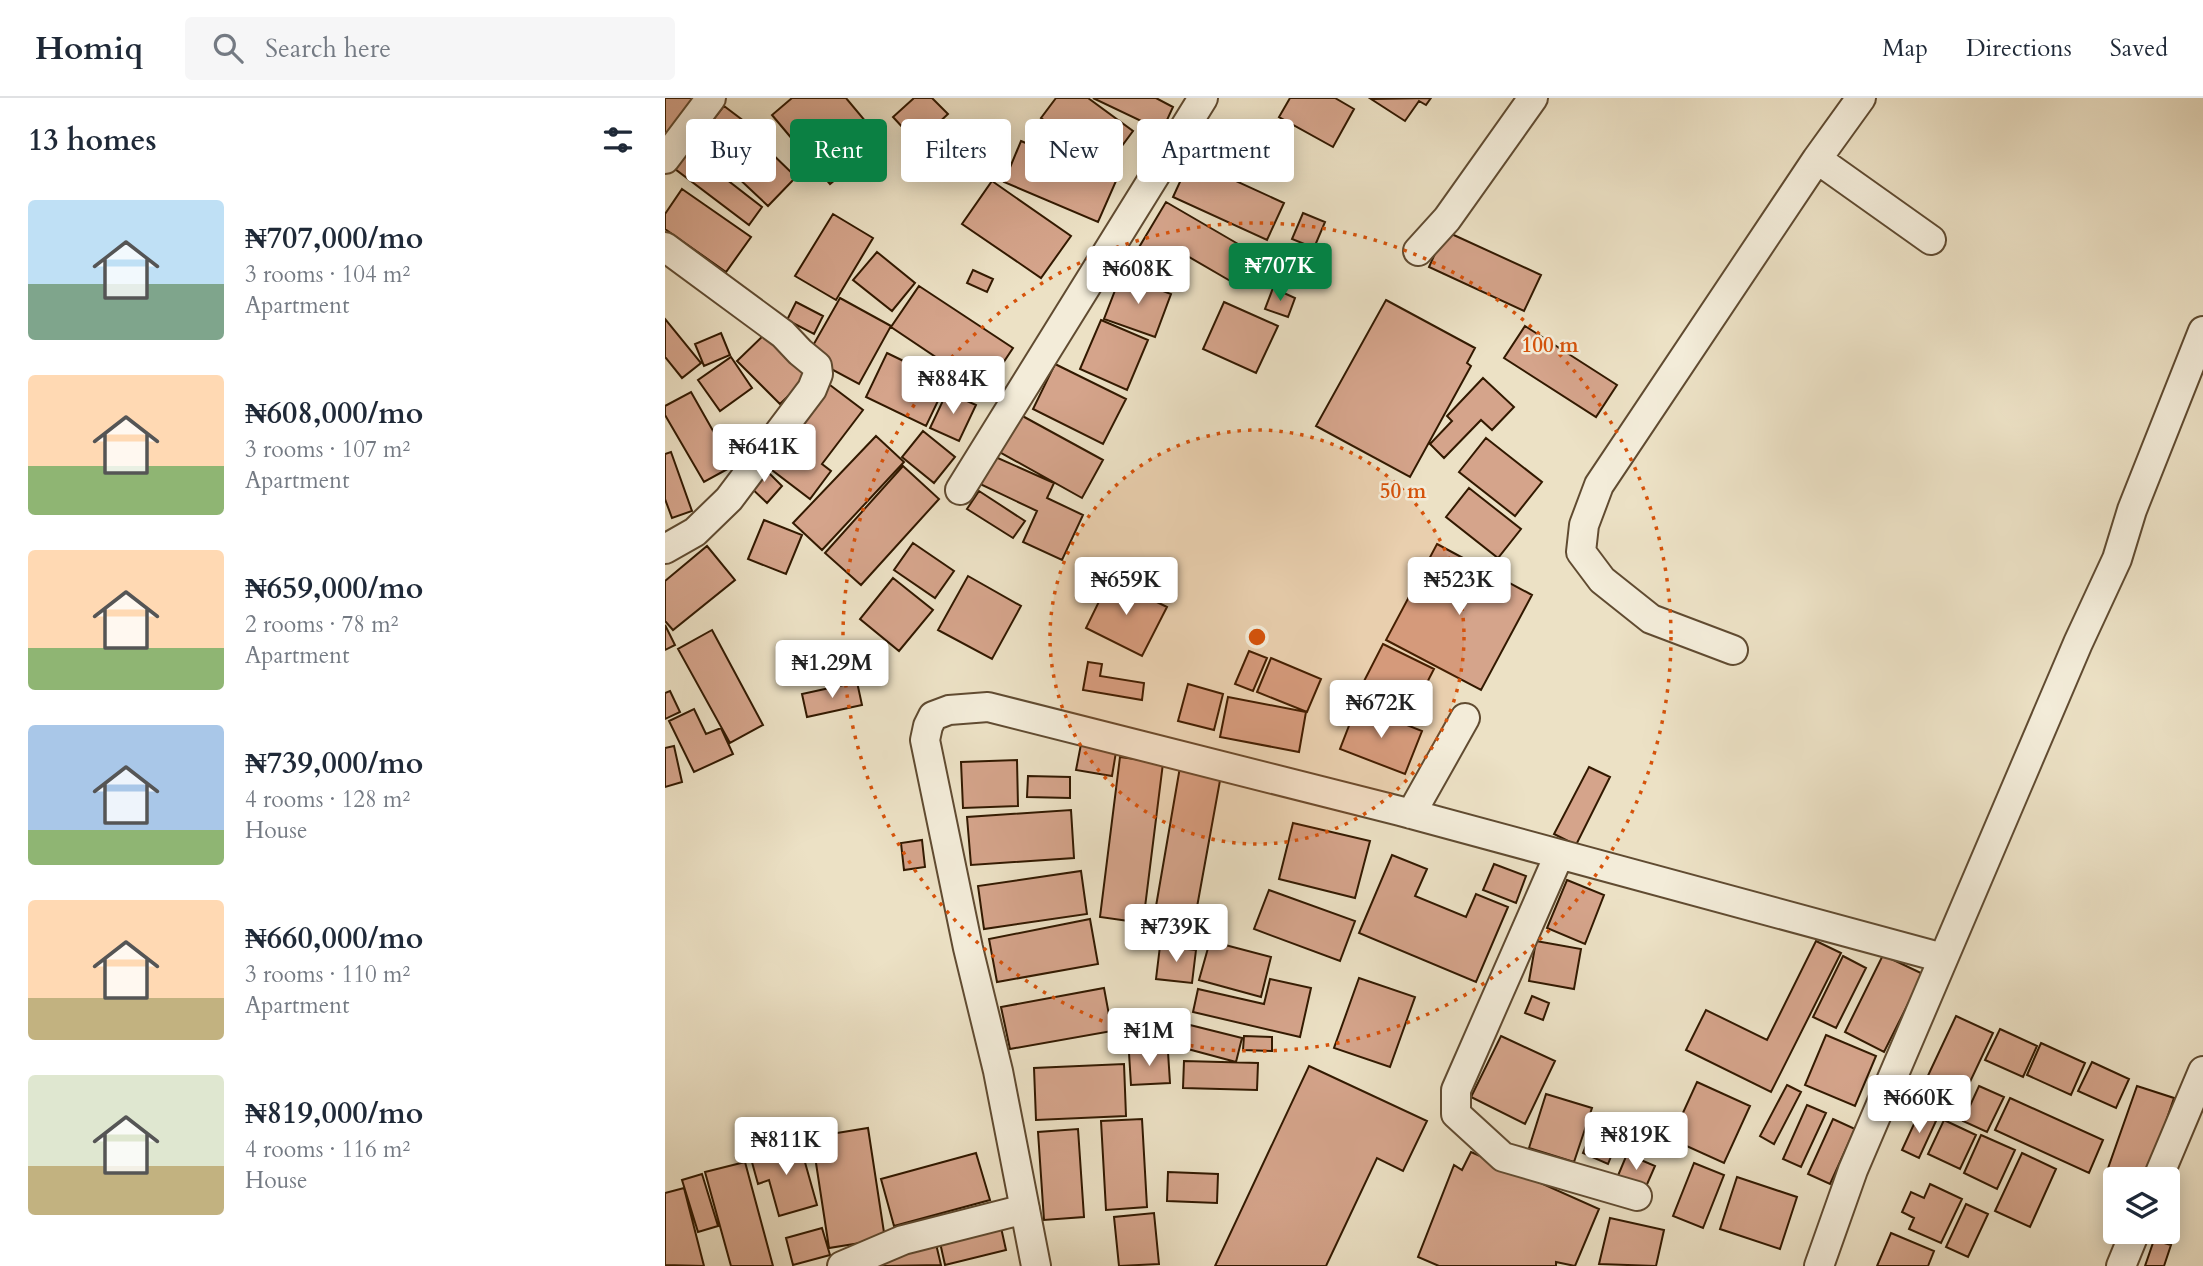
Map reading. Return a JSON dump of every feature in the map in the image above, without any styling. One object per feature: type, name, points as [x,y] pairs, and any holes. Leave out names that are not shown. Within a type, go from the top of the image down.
[{"type":"street","points":[[666,157],[711,98]]},
{"type":"street","points":[[960,490],[1203,98]]},
{"type":"street","points":[[1418,251],[1447,219],[1533,98]]},
{"type":"street","points":[[1733,650],[1651,619],[1602,580],[1581,552],[1584,525],[1599,485],[1817,159],[1861,98]]},
{"type":"street","points":[[1817,159],[1931,240]]},
{"type":"street","points":[[665,247],[783,334],[817,366],[818,374],[811,389],[729,499],[695,532],[665,549]]},
{"type":"street","points":[[1819,1266],[1853,1170],[2078,643],[2117,559],[2132,510],[2203,331]]},
{"type":"street","points":[[1036,1266],[998,1071],[968,948],[925,740],[933,716],[949,710],[988,707],[1412,814],[1943,958]]},
{"type":"street","points":[[1412,814],[1465,718]]},
{"type":"street","points":[[1559,855],[1456,1090],[1456,1114],[1503,1157],[1637,1196]]},
{"type":"street","points":[[2162,1167],[2203,1071]]},
{"type":"street","points":[[842,1266],[904,1240],[1025,1209]]},
{"type":"street","points":[[2121,1266],[2130,1244]]},
{"type":"building","points":[[665,98],[701,98],[674,137],[665,131]]},
{"type":"building","points":[[792,98],[846,98],[864,119],[790,119],[790,136],[772,115]]},
{"type":"building","points":[[914,98],[932,98],[948,114],[943,119],[901,119],[901,126],[893,117]]},
{"type":"building","points":[[1056,98],[1088,98],[1117,119],[1042,119]]},
{"type":"building","points":[[1093,98],[1156,98],[1173,107],[1168,119],[1137,119]]},
{"type":"building","points":[[1290,98],[1335,98],[1354,109],[1333,147],[1294,125],[1294,119],[1279,117]]},
{"type":"building","points":[[1431,98],[1426,105],[1419,101],[1405,121],[1371,99]]},
{"type":"building","points":[[724,106],[741,119],[714,119]]},
{"type":"building","points":[[1123,124],[1133,131],[1123,144]]},
{"type":"building","points":[[1021,141],[1025,143],[1025,182],[1116,182],[1098,222],[1004,182],[1011,182],[1011,165]]},
{"type":"building","points":[[686,155],[686,177],[675,169]]},
{"type":"building","points":[[776,158],[790,171],[791,182],[768,206],[742,182],[776,182]]},
{"type":"building","points":[[692,182],[730,182],[762,207],[749,225]]},
{"type":"building","points":[[993,182],[1071,236],[1041,278],[962,224]]},
{"type":"building","points":[[1180,182],[1238,182],[1284,203],[1267,240],[1173,197]]},
{"type":"building","points":[[682,189],[751,237],[726,272],[665,229],[665,214]]},
{"type":"building","points":[[1166,202],[1257,255],[1239,286],[1177,250],[1168,266],[1138,249]]},
{"type":"building","points":[[1303,213],[1325,222],[1314,248],[1292,239]]},
{"type":"building","points":[[833,214],[873,238],[836,300],[795,276]]},
{"type":"building","points":[[1445,231],[1541,275],[1524,311],[1429,267]]},
{"type":"building","points":[[877,252],[915,283],[892,311],[853,280]]},
{"type":"building","points":[[973,270],[993,279],[987,292],[967,283]]},
{"type":"building","points":[[1121,275],[1171,294],[1155,337],[1104,319]]},
{"type":"building","points":[[919,286],[1013,348],[985,390],[891,327]]},
{"type":"building","points":[[1273,288],[1295,298],[1288,317],[1265,309]]},
{"type":"building","points":[[840,298],[891,326],[859,384],[807,356]]},
{"type":"building","points":[[1386,300],[1475,348],[1467,363],[1471,366],[1410,477],[1316,426]]},
{"type":"building","points":[[796,302],[823,316],[814,334],[787,320]]},
{"type":"building","points":[[1224,302],[1278,326],[1256,373],[1203,349]]},
{"type":"building","points":[[665,319],[701,363],[682,378],[665,357]]},
{"type":"building","points":[[1101,320],[1148,340],[1127,390],[1080,369]]},
{"type":"building","points":[[1525,326],[1617,385],[1596,417],[1504,358]]},
{"type":"building","points":[[772,327],[815,370],[780,404],[737,361]]},
{"type":"building","points":[[721,333],[730,355],[704,366],[695,344]]},
{"type":"building","points":[[887,353],[947,382],[926,426],[866,397]]},
{"type":"building","points":[[731,357],[752,388],[720,411],[698,380]]},
{"type":"building","points":[[1055,364],[1126,399],[1103,444],[1033,409]]},
{"type":"building","points":[[1483,378],[1514,407],[1492,430],[1481,420],[1444,458],[1430,444],[1452,421],[1447,416]]},
{"type":"building","points":[[826,382],[863,410],[822,464],[831,471],[810,499],[764,464]]},
{"type":"building","points":[[691,392],[733,466],[704,482],[665,415],[665,406]]},
{"type":"building","points":[[947,392],[976,405],[959,441],[930,428]]},
{"type":"building","points":[[1017,413],[1103,460],[1082,498],[996,450]]},
{"type":"building","points":[[923,431],[955,457],[934,483],[902,457]]},
{"type":"building","points":[[876,436],[904,462],[822,550],[793,523]]},
{"type":"building","points":[[1486,438],[1542,482],[1515,516],[1459,472]]},
{"type":"building","points":[[671,452],[692,511],[672,518],[665,499],[665,454]]},
{"type":"building","points":[[991,455],[1054,483],[1047,498],[1083,515],[1062,560],[1023,542],[1037,511],[978,483]]},
{"type":"building","points":[[762,466],[782,486],[767,503],[746,483]]},
{"type":"building","points":[[903,466],[939,499],[861,585],[825,553]]},
{"type":"building","points":[[1469,488],[1521,529],[1498,558],[1446,517]]},
{"type":"building","points":[[979,491],[1025,521],[1013,538],[967,509]]},
{"type":"building","points":[[764,520],[802,535],[786,574],[748,559]]},
{"type":"building","points":[[913,543],[954,571],[935,598],[894,570]]},
{"type":"building","points":[[1437,544],[1532,595],[1481,690],[1386,640]]},
{"type":"building","points":[[707,546],[735,580],[673,630],[665,621],[665,581]]},
{"type":"building","points":[[968,576],[1021,606],[992,659],[938,630]]},
{"type":"building","points":[[893,578],[933,610],[899,651],[860,619]]},
{"type":"building","points":[[1110,579],[1167,607],[1142,656],[1086,628]]},
{"type":"building","points":[[665,625],[675,645],[665,650]]},
{"type":"building","points":[[712,630],[763,725],[730,743],[678,649]]},
{"type":"building","points":[[1383,644],[1434,669],[1412,712],[1361,687]]},
{"type":"building","points":[[1249,651],[1267,658],[1253,691],[1235,684]]},
{"type":"building","points":[[1271,658],[1321,679],[1307,712],[1257,692]]},
{"type":"building","points":[[1088,662],[1102,664],[1100,676],[1144,683],[1142,700],[1083,690]]},
{"type":"building","points":[[857,682],[862,705],[807,717],[802,694]]},
{"type":"building","points":[[1188,684],[1223,694],[1214,730],[1178,721]]},
{"type":"building","points":[[670,691],[680,712],[665,719],[665,693]]},
{"type":"building","points":[[1228,697],[1306,712],[1299,752],[1220,737]]},
{"type":"building","points":[[1357,705],[1422,731],[1405,774],[1340,749]]},
{"type":"building","points":[[694,709],[706,734],[721,728],[733,754],[694,772],[669,721]]},
{"type":"building","points":[[1083,734],[1118,740],[1112,776],[1076,770]]},
{"type":"building","points":[[674,746],[682,782],[665,787],[665,748]]},
{"type":"building","points":[[1120,757],[1163,763],[1143,923],[1100,917]]},
{"type":"building","points":[[1017,760],[1018,806],[963,808],[961,762]]},
{"type":"building","points":[[1180,767],[1221,775],[1195,918],[1155,912]]},
{"type":"building","points":[[1589,767],[1610,777],[1576,845],[1554,834]]},
{"type":"building","points":[[1028,776],[1070,777],[1070,798],[1027,797]]},
{"type":"building","points":[[1071,810],[1074,858],[971,865],[967,817]]},
{"type":"building","points":[[1293,823],[1370,841],[1355,898],[1279,879]]},
{"type":"building","points":[[922,840],[925,867],[904,870],[901,843]]},
{"type":"building","points":[[1392,855],[1427,869],[1415,896],[1466,917],[1476,894],[1508,907],[1476,982],[1359,933]]},
{"type":"building","points":[[1494,864],[1526,876],[1516,903],[1483,890]]},
{"type":"building","points":[[1081,871],[1087,914],[984,929],[978,886]]},
{"type":"building","points":[[1567,880],[1604,895],[1585,944],[1547,928]]},
{"type":"building","points":[[1269,890],[1355,921],[1340,961],[1254,929]]},
{"type":"building","points":[[1174,917],[1210,921],[1208,939],[1172,934]]},
{"type":"building","points":[[1090,919],[1098,964],[997,982],[989,939]]},
{"type":"building","points":[[1210,941],[1271,957],[1261,997],[1199,980]]},
{"type":"building","points":[[1536,941],[1581,949],[1574,989],[1529,981]]},
{"type":"building","points":[[1816,941],[1841,953],[1771,1092],[1686,1050],[1706,1010],[1767,1040]]},
{"type":"building","points":[[1160,946],[1196,950],[1192,983],[1156,979]]},
{"type":"building","points":[[1883,955],[1923,974],[1884,1052],[1845,1032]]},
{"type":"building","points":[[1843,956],[1866,968],[1836,1028],[1813,1017]]},
{"type":"building","points":[[1359,978],[1415,997],[1390,1067],[1334,1048]]},
{"type":"building","points":[[1270,979],[1311,988],[1300,1037],[1193,1012],[1198,989],[1264,1004]]},
{"type":"building","points":[[1104,988],[1112,1031],[1010,1049],[1001,1007]]},
{"type":"building","points":[[1532,996],[1549,1003],[1543,1020],[1525,1013]]},
{"type":"building","points":[[1956,1016],[1993,1033],[1954,1116],[1917,1099]]},
{"type":"building","points":[[1190,1025],[1242,1038],[1236,1062],[1184,1048]]},
{"type":"building","points":[[2000,1029],[2037,1046],[2023,1077],[1985,1060]]},
{"type":"building","points":[[1826,1035],[1876,1056],[1855,1106],[1805,1085]]},
{"type":"building","points":[[1244,1036],[1272,1037],[1272,1051],[1243,1050]]},
{"type":"building","points":[[1501,1036],[1555,1061],[1525,1124],[1471,1097]]},
{"type":"building","points":[[2041,1043],[2085,1063],[2071,1095],[2027,1075]]},
{"type":"building","points":[[1168,1052],[1170,1083],[1131,1085],[1129,1053]]},
{"type":"building","points":[[1184,1061],[1258,1063],[1257,1090],[1183,1088]]},
{"type":"building","points":[[2092,1062],[2129,1079],[2116,1108],[2078,1091]]},
{"type":"building","points":[[1124,1064],[1126,1116],[1036,1120],[1034,1068]]},
{"type":"building","points":[[1309,1066],[1427,1121],[1403,1171],[1377,1158],[1326,1266],[1215,1266]]},
{"type":"building","points":[[1697,1082],[1750,1106],[1724,1163],[1671,1139]]},
{"type":"building","points":[[1787,1085],[1801,1092],[1774,1144],[1760,1136]]},
{"type":"building","points":[[1979,1086],[2004,1097],[1987,1132],[1963,1121]]},
{"type":"building","points":[[2137,1086],[2174,1098],[2150,1167],[2108,1167]]},
{"type":"building","points":[[1546,1094],[1592,1108],[1574,1162],[1529,1148]]},
{"type":"building","points":[[2010,1098],[2103,1140],[2089,1173],[1995,1130]]},
{"type":"building","points":[[1807,1105],[1826,1113],[1801,1167],[1783,1159]]},
{"type":"building","points":[[1919,1113],[1936,1121],[1919,1158],[1902,1150]]},
{"type":"building","points":[[1142,1119],[1147,1207],[1106,1210],[1101,1121]]},
{"type":"building","points":[[1833,1119],[1855,1129],[1830,1184],[1808,1174]]},
{"type":"building","points":[[1944,1120],[1976,1135],[1960,1169],[1928,1154]]},
{"type":"building","points":[[1595,1124],[1620,1134],[1608,1164],[1583,1153]]},
{"type":"building","points":[[868,1128],[885,1239],[829,1248],[812,1137]]},
{"type":"building","points":[[1078,1129],[1084,1217],[1044,1220],[1038,1132]]},
{"type":"building","points":[[1981,1135],[2015,1150],[1997,1189],[1964,1173]]},
{"type":"building","points":[[799,1141],[817,1205],[779,1216],[769,1180],[758,1184],[750,1155]]},
{"type":"building","points":[[1471,1152],[1599,1209],[1575,1266],[1556,1262],[1556,1266],[1439,1266],[1418,1257],[1454,1165],[1462,1170]]},
{"type":"building","points":[[976,1153],[990,1200],[894,1226],[881,1179]]},
{"type":"building","points":[[2022,1153],[2056,1169],[2030,1227],[1995,1211]]},
{"type":"building","points":[[1627,1154],[1655,1166],[1645,1189],[1617,1178]]},
{"type":"building","points":[[745,1162],[773,1266],[731,1266],[705,1172]]},
{"type":"building","points":[[1694,1163],[1724,1175],[1703,1228],[1673,1216]]},
{"type":"building","points":[[1168,1172],[1218,1174],[1217,1203],[1167,1201]]},
{"type":"building","points":[[702,1174],[718,1226],[698,1232],[682,1180]]},
{"type":"building","points":[[1737,1177],[1797,1197],[1780,1249],[1720,1229]]},
{"type":"building","points":[[1930,1184],[1962,1199],[1941,1243],[1909,1229],[1914,1218],[1902,1212],[1911,1192],[1924,1198]]},
{"type":"building","points":[[684,1188],[704,1266],[665,1265],[665,1193]]},
{"type":"building","points":[[1966,1204],[1988,1214],[1968,1257],[1946,1247]]},
{"type":"building","points":[[1154,1213],[1159,1264],[1119,1266],[1114,1217]]},
{"type":"building","points":[[1610,1218],[1664,1230],[1656,1266],[1599,1264]]},
{"type":"building","points":[[1000,1223],[1006,1250],[945,1265],[939,1238]]},
{"type":"building","points":[[822,1228],[830,1255],[793,1265],[786,1238]]},
{"type":"building","points":[[1891,1233],[1934,1251],[1928,1266],[1877,1266]]},
{"type":"building","points":[[936,1244],[941,1265],[883,1266],[881,1259]]},
{"type":"building","points":[[2153,1244],[2171,1245],[2164,1266],[2145,1266]]}]
